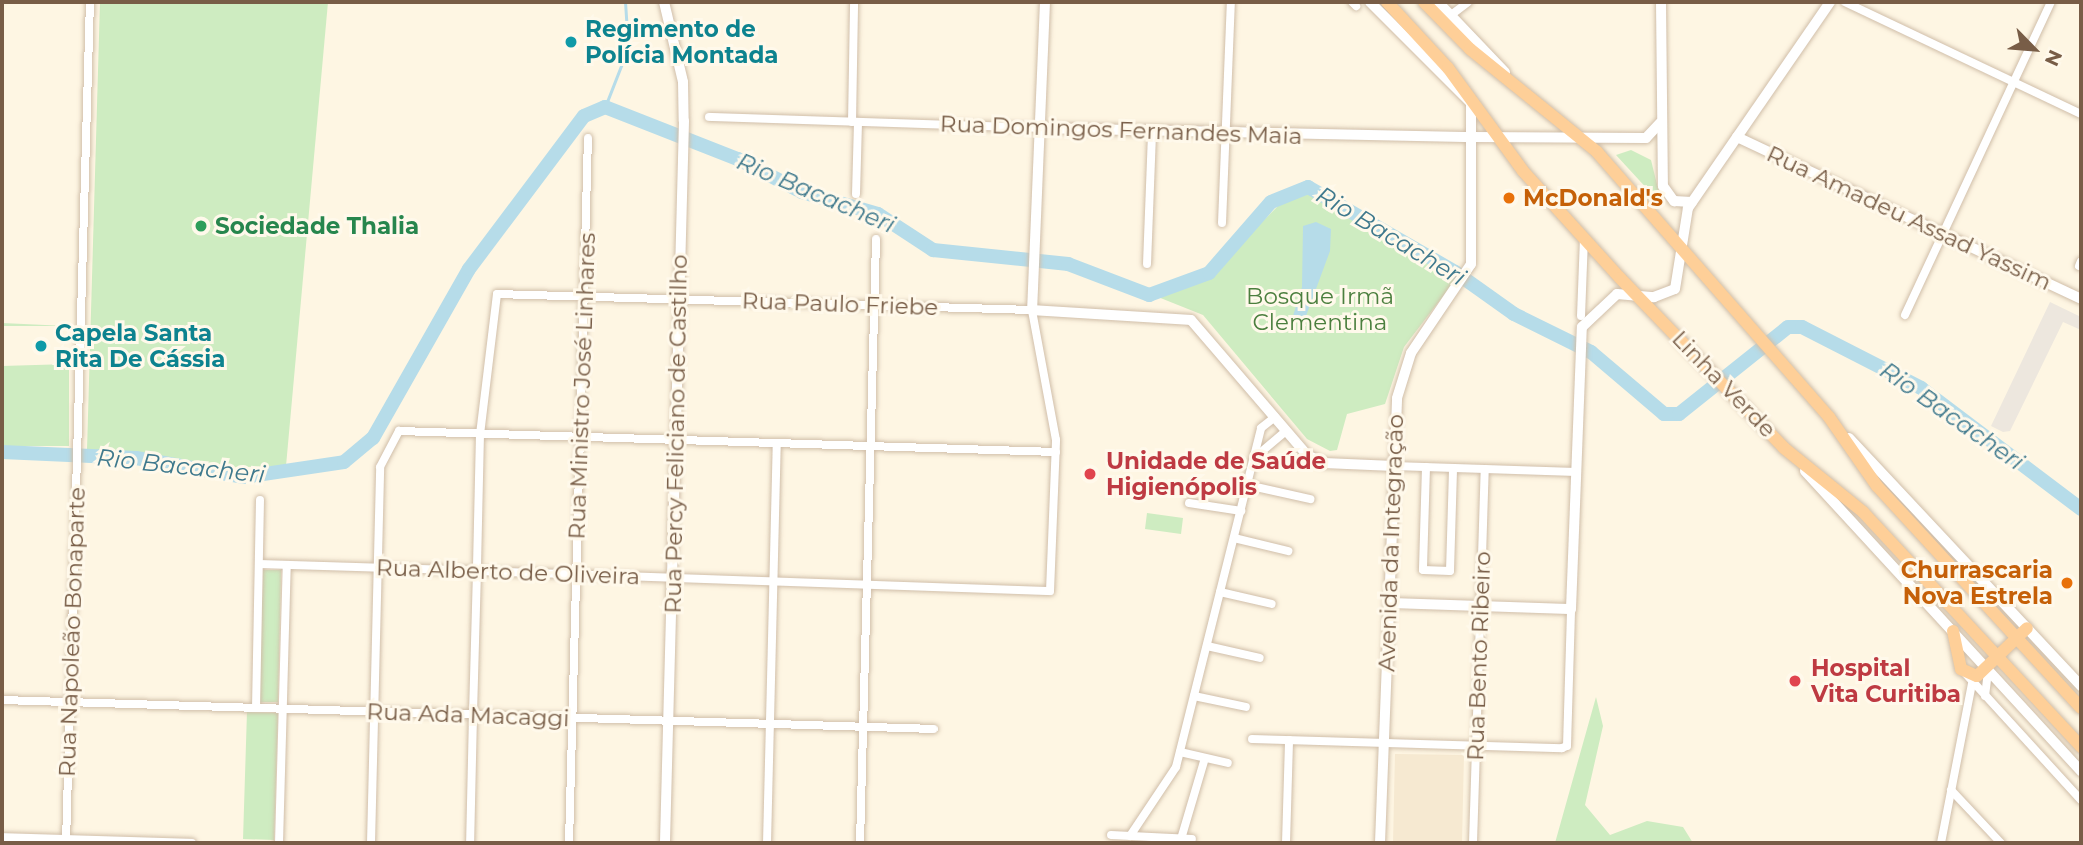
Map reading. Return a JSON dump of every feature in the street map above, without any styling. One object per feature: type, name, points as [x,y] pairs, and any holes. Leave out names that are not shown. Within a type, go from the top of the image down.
[{"type":"highway","name":"Linha Verde","points":[[1387,2],[1496,137],[1636,295],[1711,369],[1784,448],[1850,500],[2081,747]]},
{"type":"highway","points":[[1424,2],[1527,94],[1584,138],[1680,243],[1752,332],[1829,416],[1877,486],[2023,633],[2081,708]]},
{"type":"highway","points":[[1952,631],[1968,678],[1988,670],[2023,633]]},
{"type":"main road","points":[[1370,2],[1471,103]]},
{"type":"main road","points":[[1438,2],[1527,94]]},
{"type":"main road","points":[[1661,2],[1660,123],[1664,192],[1674,201],[1692,202]]},
{"type":"main road","points":[[1389,603],[1571,609],[1580,355],[1584,324],[1614,296],[1675,289],[1680,243],[1692,202],[1830,2]]},
{"type":"main road","name":"Rua Domingos Fernandes Maia","points":[[1471,137],[1650,138],[1660,123]]},
{"type":"main road","name":"Avenida da Integração","points":[[1380,843],[1394,466],[1401,376],[1460,286],[1471,264],[1471,137]]},
{"type":"main road","points":[[1784,448],[2081,771]]},
{"type":"main road","points":[[2023,633],[2081,686]]},
{"type":"street","name":"Rua Napoleão Bonaparte","points":[[66,841],[90,2]]},
{"type":"street","name":"Rua Percy Feliciano de Castilho","points":[[664,2],[683,82],[684,121],[666,843]]},
{"type":"street","points":[[854,2],[856,194]]},
{"type":"street","points":[[371,843],[380,467],[399,431],[1056,452],[1032,310],[1045,2]]},
{"type":"street","points":[[1222,223],[1231,2]]},
{"type":"street","points":[[1451,15],[1468,2]]},
{"type":"street","points":[[1845,2],[2081,114]]},
{"type":"street","points":[[1905,315],[2051,2]]},
{"type":"street","points":[[1471,103],[1471,137]]},
{"type":"street","name":"Rua Domingos Fernandes Maia","points":[[709,117],[1226,135],[1471,137]]},
{"type":"street","points":[[1147,264],[1152,132]]},
{"type":"street","name":"Rua Amadeu Assad Yassim","points":[[1737,137],[2081,299]]},
{"type":"street","name":"Rua Ministro José Linhares","points":[[569,843],[588,138]]},
{"type":"street","points":[[860,843],[876,239]]},
{"type":"street","points":[[1581,316],[1584,239]]},
{"type":"street","name":"Rua Paulo Friebe","points":[[480,434],[497,294],[1184,317],[1203,329],[1275,417]]},
{"type":"street","points":[[1130,836],[1180,752],[1261,428],[1275,417],[1318,462],[1576,472]]},
{"type":"street","points":[[1254,458],[1286,431]]},
{"type":"street","points":[[470,843],[480,434]]},
{"type":"street","points":[[767,843],[777,443]]},
{"type":"street","name":"Rua Alberto de Oliveira","points":[[259,564],[1050,590],[1056,452]]},
{"type":"street","points":[[1426,467],[1423,570],[1450,571],[1453,468]]},
{"type":"street","name":"Rua Bento Ribeiro","points":[[1473,843],[1486,469]]},
{"type":"street","points":[[1247,485],[1310,499]]},
{"type":"street","points":[[256,708],[260,500]]},
{"type":"street","points":[[1189,503],[1241,511]]},
{"type":"street","points":[[1234,538],[1288,551]]},
{"type":"street","points":[[279,843],[287,565]]},
{"type":"street","points":[[1220,592],[1272,604]]},
{"type":"street","points":[[1252,739],[1567,746],[1571,609]]},
{"type":"street","points":[[1207,646],[1260,658]]},
{"type":"street","points":[[1986,699],[1988,670]]},
{"type":"street","points":[[1968,678],[2081,800]]},
{"type":"street","points":[[1941,843],[1968,678]]},
{"type":"street","points":[[1194,696],[1246,708]]},
{"type":"street","name":"Rua Ada Macaggi","points":[[2,700],[934,729]]},
{"type":"street","points":[[1286,843],[1289,740]]},
{"type":"street","points":[[1180,752],[1228,763]]},
{"type":"street","points":[[1181,839],[1205,758]]},
{"type":"street","points":[[1951,790],[2001,843]]},
{"type":"street","points":[[1111,835],[1192,839]]},
{"type":"street","points":[[2,837],[192,843]]},
{"type":"shaded area","points":[[2050,302],[2081,317],[2081,330],[2063,322],[2010,431],[2003,432],[1991,426]]},
{"type":"shaded area","points":[[1395,754],[1464,755],[1462,843],[1393,843]]},
{"type":"green space","name":"Sociedade Thalia","points":[[100,2],[328,2],[286,466],[203,468],[87,450]]},
{"type":"green space","points":[[1631,150],[1651,160],[1662,205],[1616,155]]},
{"type":"green space","name":"Bosque Irmã Clementina","points":[[1311,194],[1456,279],[1404,347],[1385,404],[1347,414],[1337,450],[1330,451],[1307,439],[1203,315],[1153,295],[1210,274],[1288,196]]},
{"type":"green space","points":[[2,323],[67,326],[2,326]]},
{"type":"green space","points":[[69,364],[69,446],[2,446],[2,366]]},
{"type":"green space","points":[[1147,513],[1183,518],[1181,534],[1145,529]]},
{"type":"green space","points":[[263,570],[281,570],[278,702],[259,702]]},
{"type":"green space","points":[[1596,697],[1603,726],[1585,805],[1610,835],[1647,821],[1683,827],[1693,843],[1555,843]]},
{"type":"green space","points":[[247,712],[278,713],[274,840],[243,839]]},
{"type":"water","points":[[1316,222],[1331,229],[1330,251],[1306,316],[1293,316],[1302,287],[1303,226]]},
{"type":"waterway","points":[[605,107],[628,48],[625,2]]},
{"type":"waterway","name":"Rio Bacacheri","points":[[2,452],[136,458],[244,477],[344,462],[373,438],[469,269],[584,116],[605,107],[738,159],[802,192],[878,214],[933,250],[1068,264],[1149,295],[1209,273],[1271,202],[1308,187],[1455,272],[1514,314],[1591,352],[1664,414],[1679,414],[1788,327],[1802,327],[1921,388],[2081,509]]},
{"type":"place","name":"Regimento de Polícia Montada","points":[[571,42]]},
{"type":"place","name":"McDonald's","points":[[1509,198]]},
{"type":"place","name":"Sociedade Thalia","points":[[201,226]]},
{"type":"place","name":"Capela Santa Rita De Cássia","points":[[41,346]]},
{"type":"place","name":"Unidade de Saúde Higienópolis","points":[[1090,474]]},
{"type":"place","name":"Churrascaria Nova Estrela","points":[[2067,583]]},
{"type":"place","name":"Hospital Vita Curitiba","points":[[1795,681]]}]
